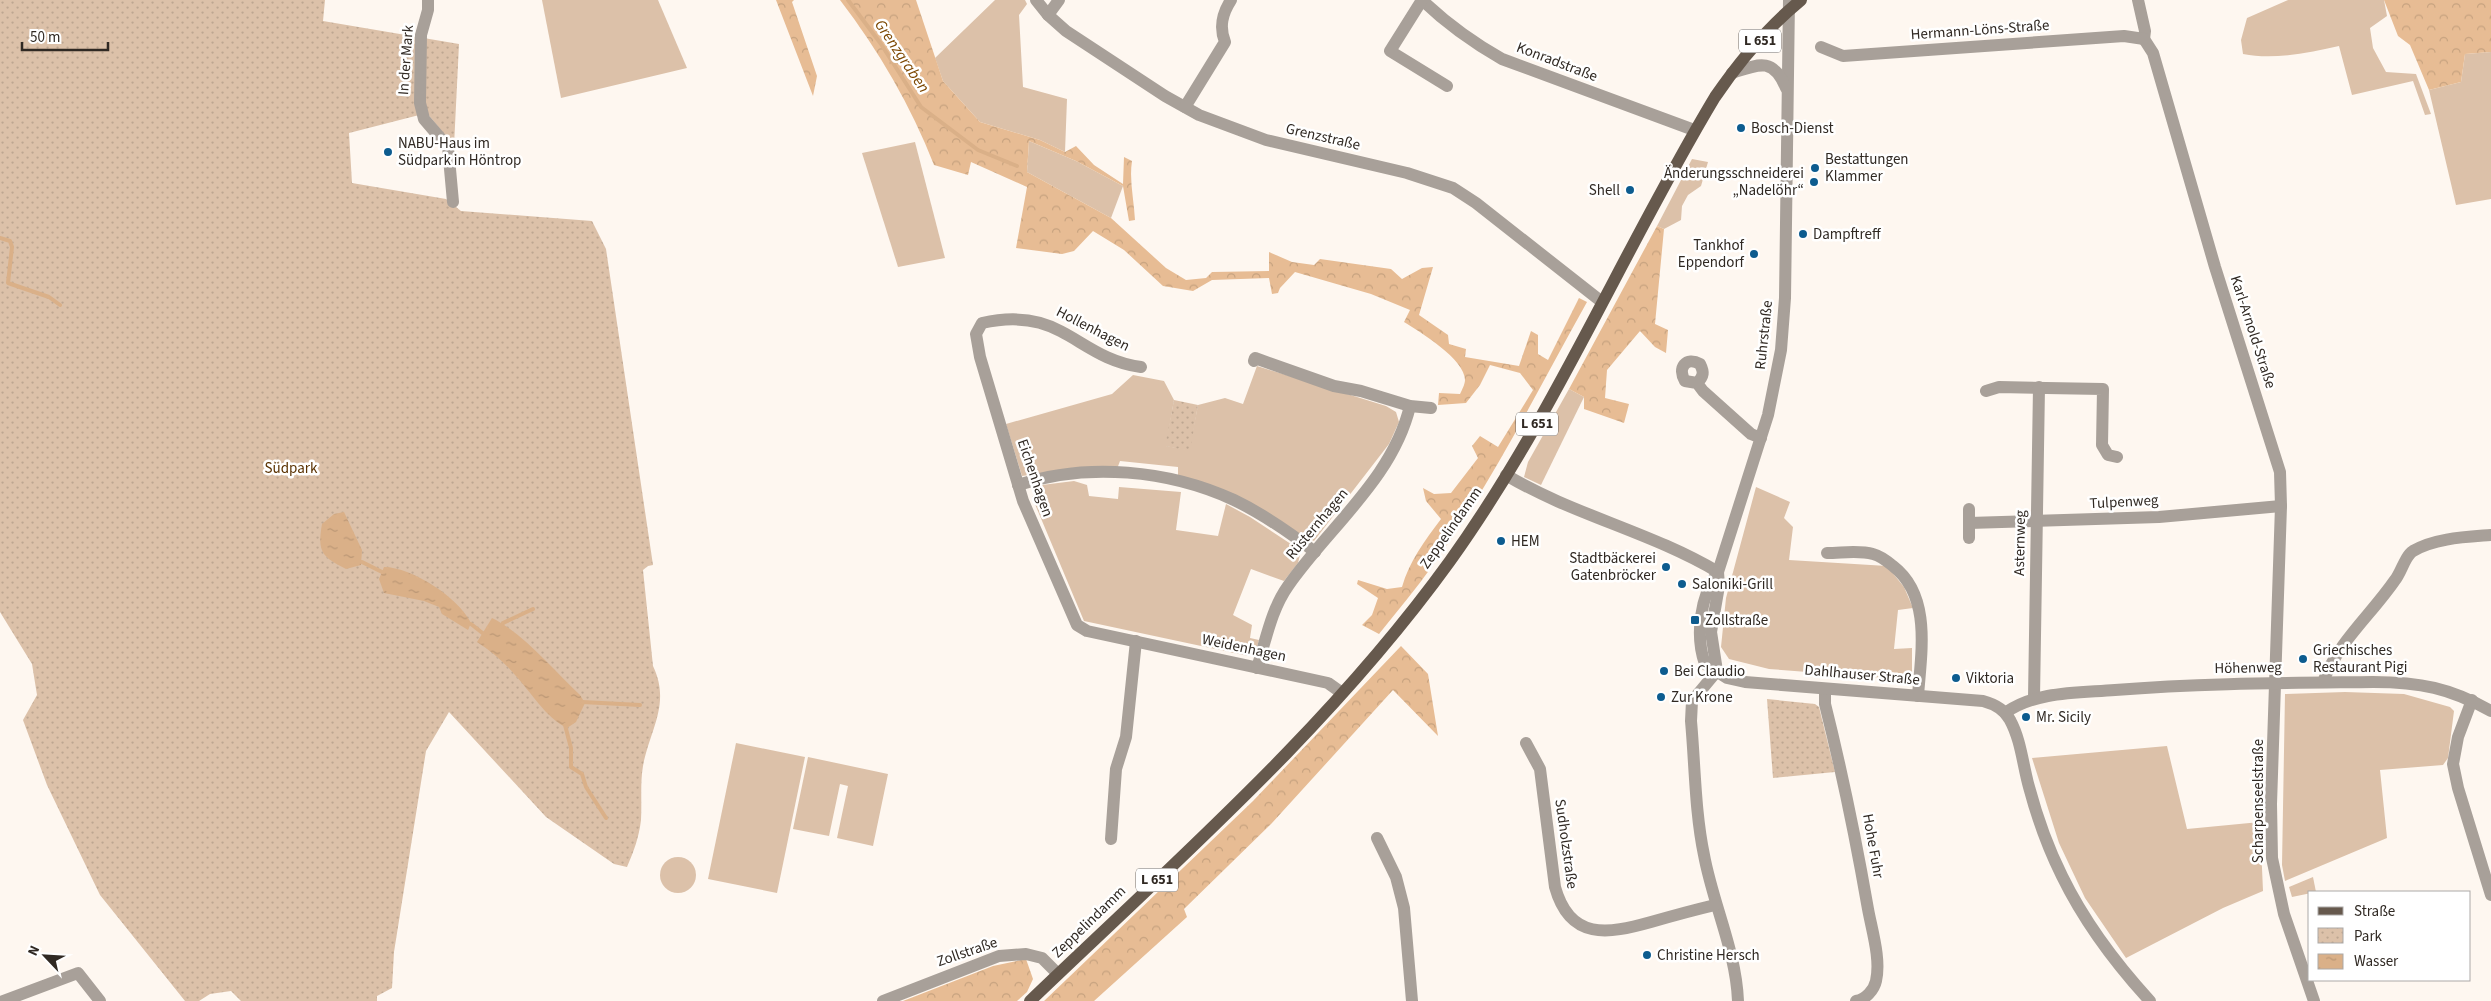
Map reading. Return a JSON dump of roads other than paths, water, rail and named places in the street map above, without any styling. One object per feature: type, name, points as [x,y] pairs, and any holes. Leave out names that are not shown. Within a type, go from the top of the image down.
[{"type":"main road","name":"Zeppelindamm","points":[[1030,1001],[1256,785],[1342,693],[1403,622],[1449,562],[1506,476],[1694,130],[1732,73],[1789,5],[1801,0]]},
{"type":"street","name":"In der Mark","points":[[428,0],[428,10],[421,35],[420,103],[424,119],[448,147],[453,202]]},
{"type":"street","name":"Grenzstraße","points":[[1036,0],[1048,15],[1066,31],[1110,61],[1185,107],[1266,140],[1408,174],[1453,188],[1476,203],[1602,302]]},
{"type":"street","points":[[1048,15],[1059,0]]},
{"type":"street","points":[[1185,107],[1225,42],[1221,31],[1224,11],[1231,0]]},
{"type":"street","name":"Konradstraße","points":[[1447,86],[1390,51],[1422,0],[1450,26],[1502,59],[1694,130]]},
{"type":"street","name":"Karl-Arnold-Straße","points":[[2138,0],[2145,31],[2144,39],[2153,54],[2216,268],[2280,472],[2281,506],[2275,684]]},
{"type":"street","name":"Ruhrstraße","points":[[1717,671],[1704,664],[1699,636],[1710,583],[1718,572],[1761,438],[1775,385],[1784,318],[1789,5]]},
{"type":"street","name":"Hermann-Löns-Straße","points":[[1821,47],[1843,56],[2124,36],[2144,39]]},
{"type":"street","name":"Ruhrstraße","points":[[1732,73],[1757,64],[1772,67],[1780,75],[1788,93]]},
{"type":"street","name":"Hollenhagen","points":[[976,334],[982,323],[1006,319],[1030,320],[1063,331],[1114,360],[1141,367]]},
{"type":"street","name":"Eichenhagen","points":[[976,334],[980,357],[1018,485],[1064,600],[1079,627]]},
{"type":"street","points":[[1254,361],[1255,358],[1334,386],[1361,391],[1410,406],[1431,408]]},
{"type":"street","points":[[1697,383],[1703,391],[1751,434],[1761,438]]},
{"type":"street","points":[[1986,391],[1999,387],[2103,389],[2102,445],[2108,455],[2118,457]]},
{"type":"street","name":"Asternweg","points":[[2034,698],[2038,387]]},
{"type":"street","name":"Rüsternhagen","points":[[1257,668],[1279,602],[1287,587],[1366,491],[1405,429],[1410,406]]},
{"type":"street","points":[[1018,485],[1070,474],[1107,472],[1186,482],[1250,508],[1315,552]]},
{"type":"street","points":[[1506,476],[1541,494],[1683,551],[1718,572]]},
{"type":"street","name":"Tulpenweg","points":[[1970,522],[2037,522],[2159,517],[2281,506]]},
{"type":"street","points":[[1969,538],[1970,509]]},
{"type":"street","points":[[2323,682],[2332,659],[2390,589],[2410,554],[2423,547],[2458,537],[2491,535]]},
{"type":"street","points":[[1828,553],[1875,554],[1896,569],[1909,584],[1920,613],[1921,652],[1918,696]]},
{"type":"street","name":"Weidenhagen","points":[[1079,627],[1087,631],[1328,683],[1342,693]]},
{"type":"street","points":[[1111,839],[1116,770],[1126,737],[1136,641]]},
{"type":"street","points":[[1717,671],[1692,701],[1691,716],[1703,854],[1715,905],[1727,940],[1738,1001]]},
{"type":"street","name":"Dahlhauser Straße","points":[[1717,671],[1727,678],[1745,682],[1983,701],[2005,713]]},
{"type":"street","name":"Höhenweg","points":[[2005,713],[2018,704],[2034,698],[2162,687],[2323,682],[2426,684],[2472,700],[2491,711]]},
{"type":"street","name":"Scharpenseelstraße","points":[[2275,684],[2271,804],[2272,858],[2284,914],[2314,1001]]},
{"type":"street","name":"Hohe Fuhr","points":[[1825,689],[1825,704],[1852,822],[1876,956],[1876,980],[1873,989],[1856,1001]]},
{"type":"street","points":[[2472,700],[2458,737],[2453,764],[2456,782],[2491,895]]},
{"type":"street","points":[[2005,713],[2011,720],[2038,818],[2062,876],[2093,929],[2119,965],[2150,1001]]},
{"type":"street","name":"Sudholzstraße","points":[[1526,743],[1540,769],[1555,887],[1558,899],[1568,915],[1585,927],[1609,932],[1715,905]]},
{"type":"street","points":[[1377,838],[1396,877],[1404,908],[1412,1001]]},
{"type":"street","name":"Zollstraße","points":[[883,1001],[999,956],[1026,954],[1042,958],[1058,974]]},
{"type":"street","points":[[3,1001],[78,973],[100,1001]]},
{"type":"water","points":[[344,512],[362,550],[361,565],[346,569],[327,557],[323,552],[320,541],[322,524],[334,514]]},
{"type":"water","points":[[384,567],[408,572],[446,594],[465,613],[471,623],[468,630],[442,614],[439,607],[424,601],[384,593],[379,579]]},
{"type":"water","points":[[492,618],[527,643],[580,695],[585,703],[576,722],[567,728],[559,723],[539,704],[506,666],[477,642]]},
{"type":"waterway","name":"Grenzgraben","points":[[848,0],[881,44],[921,107],[978,150],[1017,166]]},
{"type":"waterway","points":[[0,238],[10,241],[12,247],[8,283],[49,297],[60,305]]},
{"type":"waterway","points":[[362,562],[382,572]]},
{"type":"waterway","points":[[502,627],[503,623],[533,609]]},
{"type":"waterway","points":[[471,624],[485,635]]},
{"type":"waterway","points":[[582,702],[640,705]]},
{"type":"waterway","points":[[565,725],[571,748],[571,767],[582,774],[586,787],[606,818]]},
{"type":"place","name":"Bosch-Dienst","points":[[1741,128]]},
{"type":"place","name":"NABU-Haus im Südpark in Höntrop","points":[[388,152]]},
{"type":"place","name":"Bestattungen Klammer","points":[[1815,168]]},
{"type":"place","name":"Änderungsschneiderei „Nadelöhr“","points":[[1814,182]]},
{"type":"place","name":"Shell","points":[[1630,190]]},
{"type":"place","name":"Dampftreff","points":[[1803,234]]},
{"type":"place","name":"Tankhof Eppendorf","points":[[1754,254]]},
{"type":"place","name":"HEM","points":[[1501,541]]},
{"type":"place","name":"Stadtbäckerei Gatenbröcker","points":[[1666,567]]},
{"type":"place","name":"Saloniki-Grill","points":[[1682,584]]},
{"type":"place","name":"Zollstraße","points":[[1695,620]]},
{"type":"place","name":"Griechisches Restaurant Pigi","points":[[2303,659]]},
{"type":"place","name":"Bei Claudio","points":[[1664,671]]},
{"type":"place","name":"Viktoria","points":[[1956,678]]},
{"type":"place","name":"Zur Krone","points":[[1661,697]]},
{"type":"place","name":"Mr. Sicily","points":[[2026,717]]},
{"type":"place","name":"Christine Hersch","points":[[1647,955]]},
{"type":"park label","name":"Südpark","points":[[291,468]]}]
